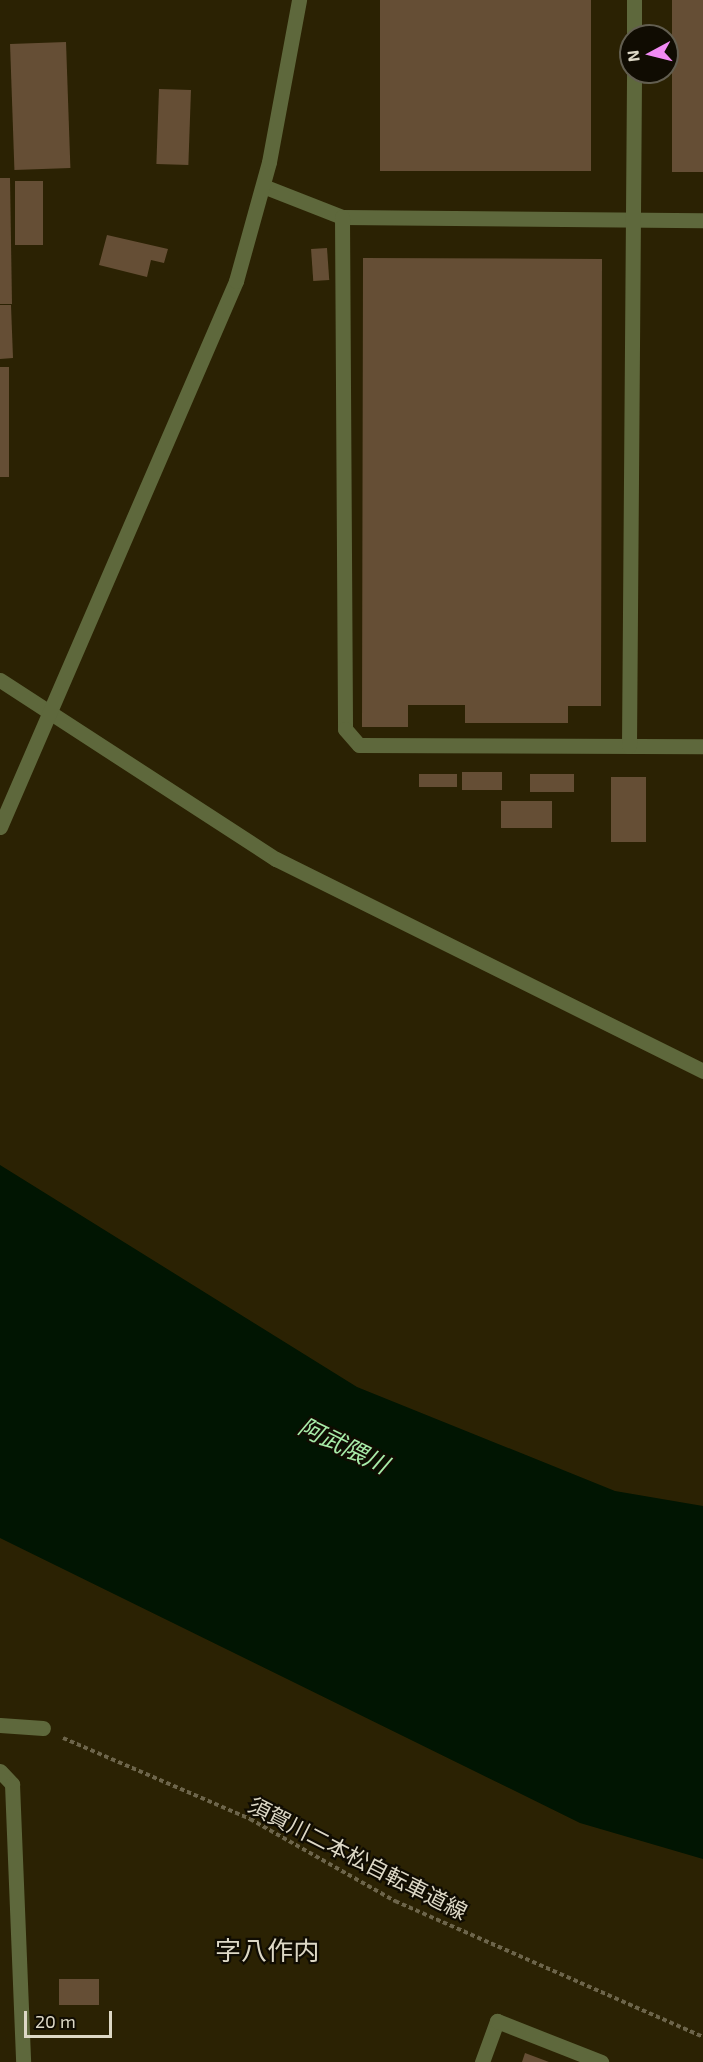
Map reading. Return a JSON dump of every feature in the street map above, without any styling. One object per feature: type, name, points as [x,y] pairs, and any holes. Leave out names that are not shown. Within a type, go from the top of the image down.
[{"type":"street","points":[[0,827],[40,740],[236,281],[263,186],[299,0]]},
{"type":"street","points":[[634,0],[634,24]]},
{"type":"street","points":[[629,746],[636,220],[634,84]]},
{"type":"street","points":[[263,186],[342,217],[703,220]]},
{"type":"street","points":[[342,217],[345,729],[359,745],[703,746]]},
{"type":"street","points":[[0,680],[52,709],[276,859],[703,1071]]},
{"type":"street","points":[[0,1725],[43,1728]]},
{"type":"street","points":[[0,1772],[12,1784],[23,2062]]},
{"type":"street","points":[[482,2062],[496,2021],[602,2062]]},
{"type":"path","name":"須賀川二本松自転車道線","points":[[43,1728],[249,1819],[395,1901],[703,2037]]},
{"type":"water","name":"阿武隈川","points":[[0,1165],[357,1387],[615,1491],[703,1506],[703,1859],[580,1823],[0,1538]]},
{"type":"building","points":[[380,0],[591,0],[591,171],[380,171]]},
{"type":"building","points":[[672,0],[703,0],[703,172],[672,172],[672,84],[679,84],[679,24],[672,24]]},
{"type":"building","points":[[66,42],[70,168],[14,170],[10,44]]},
{"type":"building","points":[[159,89],[191,90],[188,165],[156,164]]},
{"type":"building","points":[[0,178],[10,178],[12,304],[0,304]]},
{"type":"building","points":[[15,181],[43,181],[43,245],[15,245]]},
{"type":"building","points":[[107,235],[168,249],[164,263],[151,260],[147,277],[99,265]]},
{"type":"building","points":[[327,248],[329,280],[313,281],[311,249]]},
{"type":"building","points":[[363,258],[602,259],[601,706],[568,706],[568,723],[465,723],[465,705],[408,705],[408,727],[362,727]]},
{"type":"building","points":[[0,305],[11,305],[13,358],[0,359]]},
{"type":"building","points":[[0,367],[9,367],[9,477],[0,477]]},
{"type":"building","points":[[462,772],[502,772],[502,790],[462,790]]},
{"type":"building","points":[[419,774],[457,774],[457,787],[419,787]]},
{"type":"building","points":[[530,774],[574,774],[574,792],[530,792]]},
{"type":"building","points":[[611,777],[646,777],[646,842],[611,842]]},
{"type":"building","points":[[501,801],[552,801],[552,828],[501,828]]},
{"type":"building","points":[[59,1979],[99,1979],[99,2005],[59,2005]]},
{"type":"building","points":[[525,2053],[549,2062],[522,2062]]},
{"type":"district","name":"字八作内","points":[[267,1950]]}]
